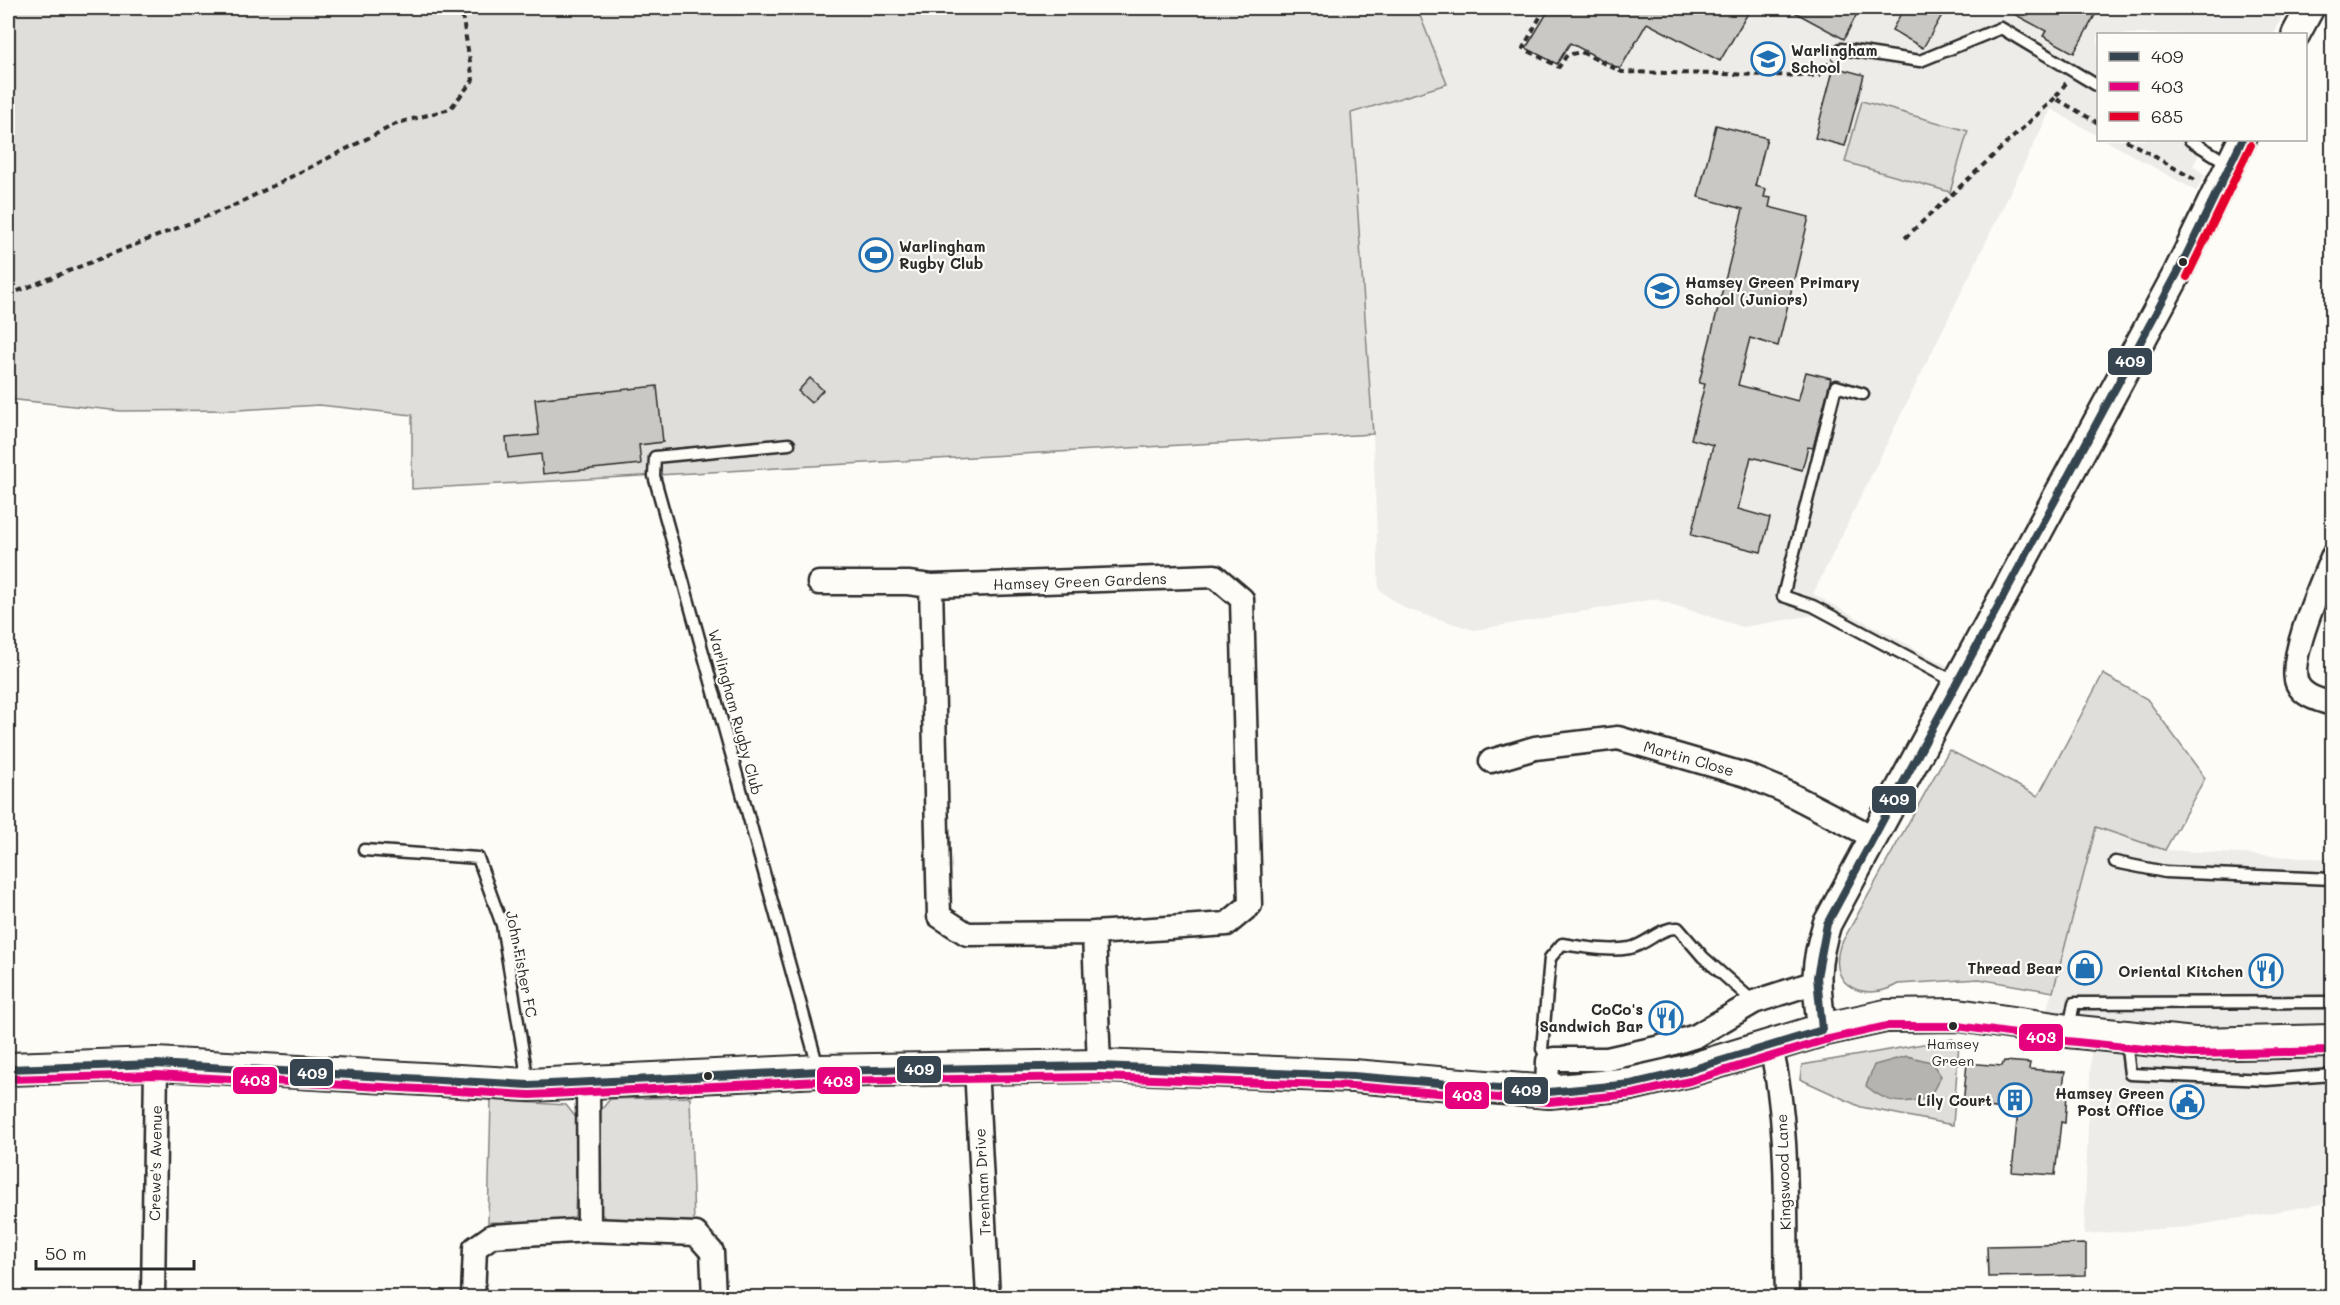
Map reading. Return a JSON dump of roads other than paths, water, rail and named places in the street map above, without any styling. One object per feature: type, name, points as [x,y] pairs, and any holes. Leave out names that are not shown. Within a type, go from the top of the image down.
[{"type":"main road","points":[[8,1069],[156,1064],[529,1085],[820,1071],[1100,1066],[1353,1076],[1547,1076],[1631,1084],[1687,1071],[1822,1030],[1886,1016],[1958,1015],[2068,1031],[2193,1044],[2332,1041]]},
{"type":"street","points":[[2297,33],[2310,8]]},
{"type":"street","points":[[1822,1030],[1816,982],[1816,959],[1827,924],[2173,282],[2242,141]]},
{"type":"street","points":[[2332,557],[2300,641],[2296,670],[2297,683],[2309,697],[2332,704]]},
{"type":"street","name":"Hamsey Green Gardens","points":[[1215,576],[1242,599],[1250,905],[1227,924],[1094,933],[967,934],[939,916],[931,586],[1215,576]]},
{"type":"street","points":[[819,583],[908,583],[931,586]]},
{"type":"street","name":"Martin Close","points":[[1491,761],[1535,748],[1618,738],[1746,775],[1782,790],[1875,838]]},
{"type":"street","points":[[1094,933],[1100,1066]]},
{"type":"street","points":[[1547,1076],[1554,1059],[1607,1059],[1661,1047],[1696,1036],[1754,1002],[1816,982]]},
{"type":"street","name":"Kingswood Lane","points":[[1771,1047],[1779,1081],[1784,1136],[1787,1298]]},
{"type":"street","name":"Crewe's Avenue","points":[[153,1298],[156,1064]]},
{"type":"street","name":"Trenham Drive","points":[[976,1067],[987,1298]]},
{"type":"street","points":[[588,1082],[589,1230]]},
{"type":"street","points":[[473,1298],[475,1248],[492,1236],[589,1230],[696,1234],[712,1251],[714,1298]]},
{"type":"lane","points":[[1841,49],[1920,61],[2001,28],[2097,85]]},
{"type":"lane","points":[[2192,141],[2230,164]]},
{"type":"lane","points":[[1863,394],[1836,386],[1784,596],[1813,606],[1958,684]]},
{"type":"lane","name":"Warlingham Rugby Club","points":[[789,444],[655,457],[654,476],[820,1071]]},
{"type":"lane","name":"John Fisher FC","points":[[364,850],[477,858],[502,925],[529,1085]]},
{"type":"lane","points":[[2115,862],[2165,872],[2332,879]]},
{"type":"lane","points":[[1547,1076],[1542,1049],[1551,958],[1562,944],[1605,949],[1631,948],[1669,928],[1678,928],[1703,957],[1754,1002]]},
{"type":"lane","points":[[2068,1031],[2074,1003],[2332,1002]]},
{"type":"lane","points":[[2126,1037],[2130,1074],[2266,1080],[2332,1075]]},
{"type":"place","name":"Warlingham School","points":[[1768,59]]},
{"type":"place","name":"Warlingham Rugby Club","points":[[876,255]]},
{"type":"place","name":"Hamsey Green Primary School (Juniors)","points":[[1662,291]]},
{"type":"place","name":"Thread Bear","points":[[2085,968]]},
{"type":"place","name":"Oriental Kitchen","points":[[2266,971]]},
{"type":"place","name":"CoCo's Sandwich Bar","points":[[1666,1018]]},
{"type":"place","name":"Hamsey Green","points":[[1953,1026]]},
{"type":"place","name":"Lily Court","points":[[2015,1100]]},
{"type":"place","name":"Hamsey Green Post Office","points":[[2187,1102]]}]
